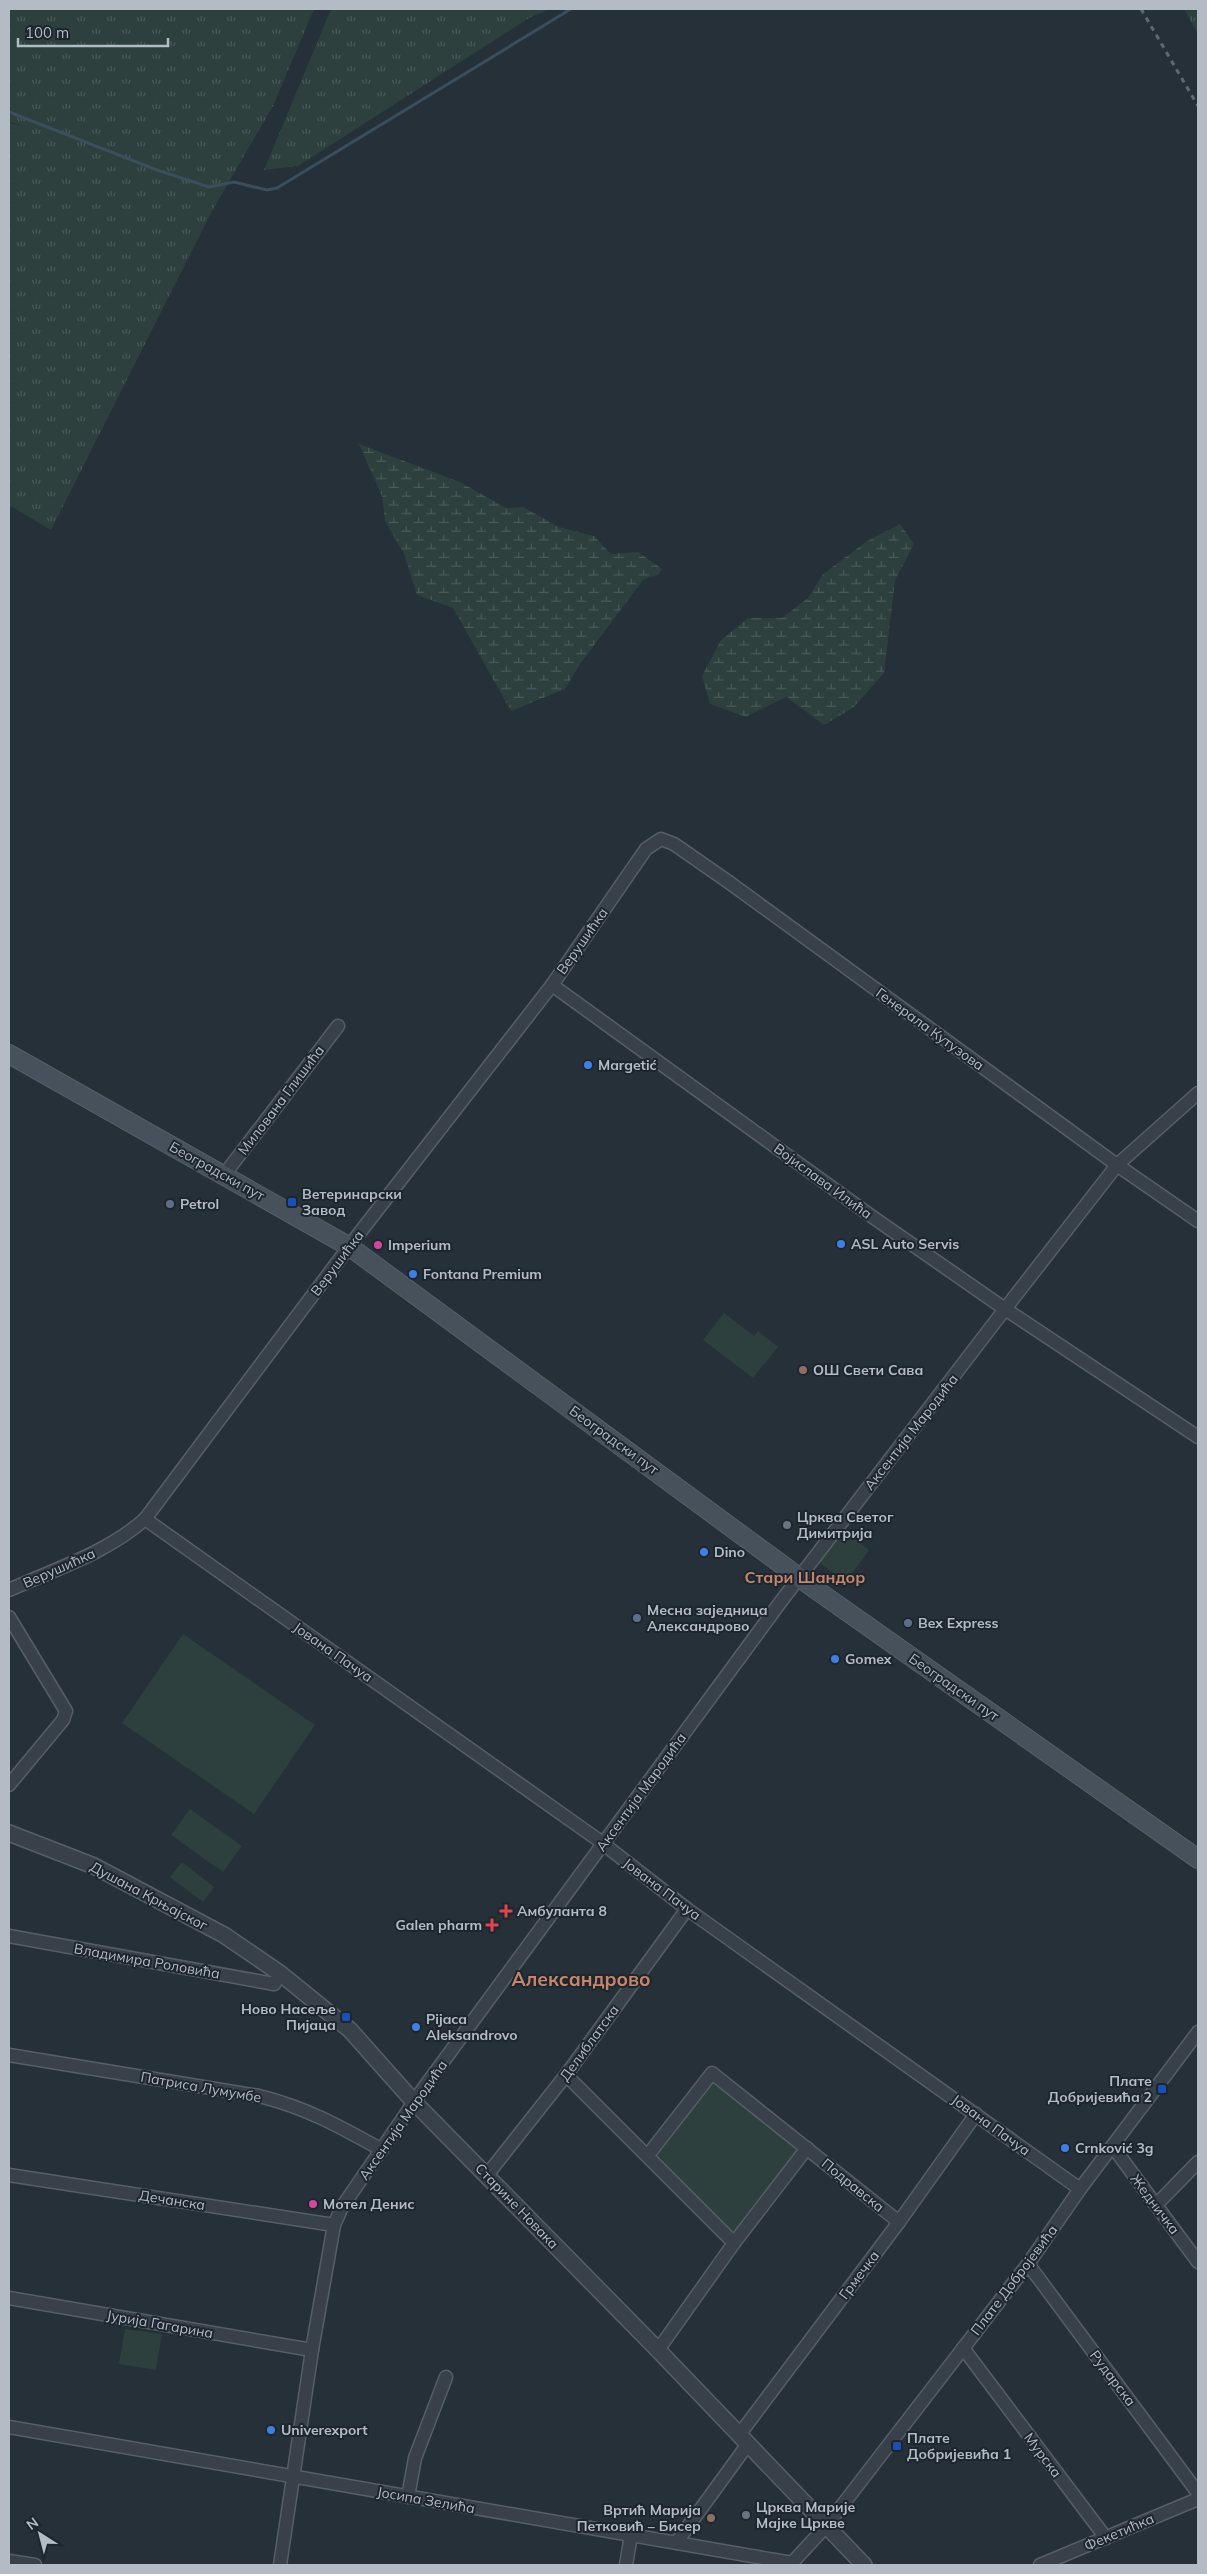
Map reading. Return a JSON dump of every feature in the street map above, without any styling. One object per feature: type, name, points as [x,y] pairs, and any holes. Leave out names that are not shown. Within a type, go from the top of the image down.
[{"type":"main road","name":"Београдски пут","points":[[9,1054],[350,1247],[799,1578],[1198,1859]]},
{"type":"street","name":"Верушићка","points":[[9,1590],[108,1546],[129,1533],[145,1519],[350,1247],[552,985],[646,849],[660,839]]},
{"type":"street","name":"Генерала Кутузова","points":[[660,839],[674,844],[730,883],[1117,1165],[1198,1221]]},
{"type":"street","name":"Војислава Илића","points":[[552,985],[874,1218],[1005,1309],[1198,1437]]},
{"type":"street","name":"Милована Глишића","points":[[224,1175],[338,1026]]},
{"type":"street","name":"Аксентија Мародића","points":[[280,2565],[312,2350],[334,2225],[342,2207],[414,2102],[799,1578],[1005,1309],[1117,1165],[1198,1093]]},
{"type":"street","name":"Јована Пачуа","points":[[145,1519],[603,1844],[687,1909],[1080,2189]]},
{"type":"street","points":[[9,1617],[65,1707],[66,1713],[63,1720],[9,1785]]},
{"type":"street","name":"Душана Крњајског","points":[[9,1833],[94,1866],[224,1935],[281,1974]]},
{"type":"street","name":"Делиблатска","points":[[488,2175],[566,2075],[687,1909]]},
{"type":"street","name":"Владимира Роловића","points":[[9,1936],[274,1984],[281,1974]]},
{"type":"street","name":"Старине Новака","points":[[281,1974],[350,2030],[414,2102],[488,2175],[864,2565]]},
{"type":"street","name":"Плате Добројевића","points":[[827,2525],[1028,2264],[1080,2189],[1198,2032]]},
{"type":"street","name":"Патриса Лумумбе","points":[[9,2055],[259,2096],[294,2105],[336,2124],[382,2150]]},
{"type":"street","name":"Подравска","points":[[648,2155],[712,2073],[899,2222]]},
{"type":"street","points":[[566,2075],[734,2243]]},
{"type":"street","name":"Грмечка","points":[[744,2439],[976,2114]]},
{"type":"street","name":"Жедничка","points":[[1113,2146],[1198,2262]]},
{"type":"street","points":[[658,2350],[734,2243],[807,2148]]},
{"type":"street","points":[[1156,2205],[1198,2162]]},
{"type":"street","name":"Дечанска","points":[[9,2175],[334,2225]]},
{"type":"street","name":"Рударска","points":[[1028,2264],[1198,2492]]},
{"type":"street","name":"Јурија Гагарина","points":[[9,2298],[312,2350]]},
{"type":"street","name":"Мурска","points":[[963,2348],[1106,2538]]},
{"type":"street","points":[[408,2497],[415,2458],[446,2377]]},
{"type":"street","name":"Јосипа Зелића","points":[[9,2427],[792,2563],[827,2525]]},
{"type":"street","points":[[676,2543],[744,2439]]},
{"type":"street","name":"Фекетићка","points":[[1040,2565],[1198,2499]]},
{"type":"street","points":[[626,2565],[631,2535]]},
{"type":"street","points":[[9,2561],[35,2565]]},
{"type":"green space","points":[[9,9],[314,9],[273,106],[211,213],[51,530],[9,505],[9,123],[24,126],[9,122]]},
{"type":"green space","points":[[331,9],[549,9],[529,18],[298,166],[264,170]]},
{"type":"green space","points":[[1184,9],[1198,9],[1198,34]]},
{"type":"green space","points":[[359,444],[460,482],[506,508],[523,507],[559,527],[594,536],[611,554],[638,552],[662,569],[658,575],[644,579],[580,664],[565,689],[511,711],[453,608],[417,595],[404,554],[385,521],[382,496]]},
{"type":"green space","points":[[900,524],[914,544],[895,580],[884,673],[853,708],[824,725],[786,697],[746,717],[710,704],[702,676],[721,640],[748,618],[782,618],[808,598],[823,574],[867,541]]},
{"type":"green space","points":[[724,1313],[754,1336],[758,1331],[778,1347],[753,1378],[703,1340]]},
{"type":"green space","points":[[840,1528],[869,1550],[846,1582],[816,1560]]},
{"type":"green space","points":[[183,1634],[315,1725],[254,1814],[122,1723]]},
{"type":"green space","points":[[190,1809],[242,1846],[223,1872],[171,1835]]},
{"type":"green space","points":[[182,1862],[214,1887],[203,1902],[170,1877]]},
{"type":"green space","points":[[713,2082],[800,2150],[735,2234],[656,2155]]},
{"type":"green space","points":[[125,2329],[162,2334],[156,2370],[119,2364]]},
{"type":"waterway","points":[[9,112],[157,170],[209,187],[234,182],[267,190],[277,188],[571,9]]},
{"type":"railway","points":[[1141,9],[1198,106]]},
{"type":"place","name":"Margetić","points":[[588,1065]]},
{"type":"place","name":"Ветеринарски Завод","points":[[292,1202]]},
{"type":"place","name":"Petrol","points":[[170,1204]]},
{"type":"place","name":"ASL Auto Servis","points":[[841,1244]]},
{"type":"place","name":"Imperium","points":[[378,1245]]},
{"type":"place","name":"Fontana Premium","points":[[413,1274]]},
{"type":"place","name":"ОШ Свети Сава","points":[[803,1370]]},
{"type":"place","name":"Црква Светог Димитрија","points":[[787,1525]]},
{"type":"place","name":"Dino","points":[[704,1552]]},
{"type":"place","name":"Месна заједница Александрово","points":[[637,1618]]},
{"type":"place","name":"Bex Express","points":[[908,1623]]},
{"type":"place","name":"Gomex","points":[[835,1659]]},
{"type":"place","name":"Амбуланта 8","points":[[506,1911]]},
{"type":"place","name":"Galen pharm","points":[[492,1925]]},
{"type":"place","name":"Ново Насеље Пијаца","points":[[346,2017]]},
{"type":"place","name":"Pijaca Aleksandrovo","points":[[416,2027]]},
{"type":"place","name":"Плате Добријевића 2","points":[[1162,2089]]},
{"type":"place","name":"Crnković 3g","points":[[1065,2148]]},
{"type":"place","name":"Мотел Денис","points":[[313,2204]]},
{"type":"place","name":"Univerexport","points":[[271,2430]]},
{"type":"place","name":"Плате Добријевића 1","points":[[897,2446]]},
{"type":"place","name":"Црква Марије Мајке Цркве","points":[[746,2515]]},
{"type":"place","name":"Вртић Марија Петковић – Бисер","points":[[711,2518]]},
{"type":"district","name":"Стари Шандор","points":[[805,1577]]},
{"type":"district","name":"Александрово","points":[[581,1979]]}]
